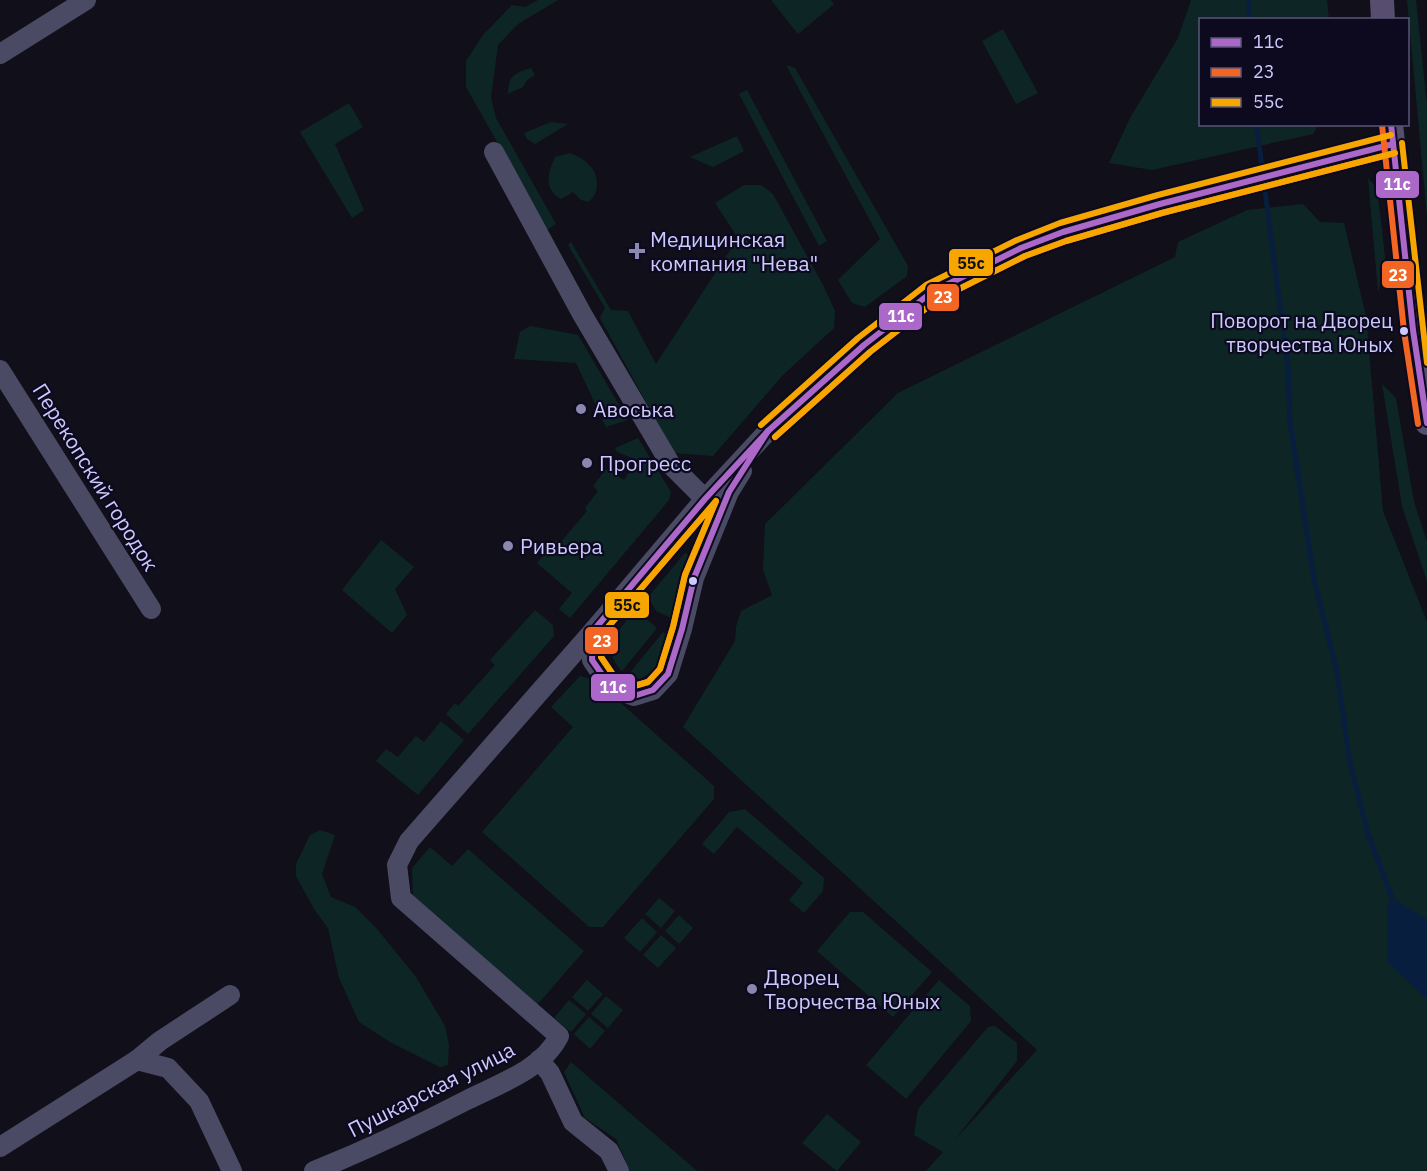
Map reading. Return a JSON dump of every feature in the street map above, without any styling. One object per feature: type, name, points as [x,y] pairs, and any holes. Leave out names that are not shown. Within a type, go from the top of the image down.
[{"type":"main road","points":[[1382,0],[1383,18]]},
{"type":"main road","points":[[1392,134],[1413,330],[1427,423]]},
{"type":"street","points":[[0,54],[86,0]]},
{"type":"street","points":[[768,431],[729,492],[694,578],[668,674],[653,690],[634,696],[610,686],[592,660],[593,631],[705,499],[768,431],[864,345],[932,292],[1021,248],[1063,232],[1356,153],[1392,134]]},
{"type":"street","points":[[494,152],[582,314],[670,465],[720,514]]},
{"type":"street","name":"Перекопский городок","points":[[0,370],[151,609]]},
{"type":"street","name":"Пушкарская улица","points":[[314,1171],[376,1146],[513,1077],[554,1047],[559,1036],[401,898],[397,865],[409,841],[593,631]]},
{"type":"street","points":[[0,1147],[137,1060],[160,1041],[230,995]]},
{"type":"street","points":[[137,1060],[168,1068],[199,1101],[232,1171]]},
{"type":"street","points":[[539,1060],[550,1073],[573,1122],[609,1151],[619,1171]]},
{"type":"green space","points":[[538,0],[558,0],[518,24],[498,45],[491,97],[496,118],[556,224],[547,230],[466,87],[466,61],[483,35],[512,5],[525,7]]},
{"type":"green space","points":[[771,0],[831,0],[834,4],[798,34]]},
{"type":"green space","points":[[1191,0],[1327,0],[1329,18],[1199,18],[1199,126],[1317,126],[1313,134],[1152,170],[1109,163],[1130,118],[1178,38]]},
{"type":"green space","points":[[1407,0],[1416,0],[1427,106],[1427,216],[1409,18]]},
{"type":"green space","points":[[1003,29],[1038,93],[1016,104],[982,41]]},
{"type":"green space","points":[[786,65],[795,68],[908,266],[907,276],[865,307],[852,303],[838,280],[880,239]]},
{"type":"green space","points":[[531,68],[535,75],[527,80],[523,87],[508,94],[511,79]]},
{"type":"green space","points":[[747,90],[827,241],[819,246],[739,94]]},
{"type":"green space","points":[[349,103],[363,127],[335,144],[364,210],[352,218],[300,132]]},
{"type":"green space","points":[[551,122],[568,124],[535,144],[527,139],[524,133]]},
{"type":"green space","points":[[737,136],[744,151],[713,167],[690,157]]},
{"type":"green space","points":[[570,153],[586,162],[596,175],[595,195],[588,202],[581,200],[573,192],[561,199],[555,195],[549,185],[550,168],[555,157]]},
{"type":"green space","points":[[1368,178],[1377,188],[1386,265],[1378,292]]},
{"type":"green space","points":[[744,185],[761,185],[773,194],[835,311],[834,328],[783,375],[713,456],[674,453],[600,318],[605,308],[568,245],[571,242],[611,310],[628,311],[656,364],[738,238],[715,203]]},
{"type":"green space","points":[[1303,204],[1320,222],[1344,223],[1366,316],[1383,511],[1427,622],[1427,1171],[926,1171],[943,1152],[914,1135],[918,1109],[988,1027],[995,1026],[1017,1043],[1017,1061],[954,1141],[1037,1050],[683,727],[735,641],[741,611],[772,595],[763,570],[765,524],[898,393],[1175,257],[1178,242],[1247,210]]},
{"type":"green space","points":[[530,326],[578,335],[628,420],[606,427],[576,363],[514,359],[520,332]]},
{"type":"green space","points":[[1382,384],[1396,398],[1414,502],[1427,542],[1427,581],[1402,506]]},
{"type":"green space","points":[[638,438],[671,492],[669,500],[570,618],[559,609],[572,593],[537,563],[556,540],[560,543],[587,511],[585,508],[598,491],[593,486],[606,469],[624,480],[637,460],[617,452],[615,448]]},
{"type":"green space","points":[[381,540],[414,567],[395,589],[407,615],[392,633],[342,590]]},
{"type":"green space","points":[[685,553],[690,555],[671,618],[656,611],[648,597]]},
{"type":"green space","points":[[535,610],[553,625],[554,636],[468,734],[446,714],[455,703],[458,706],[495,665],[490,660]]},
{"type":"green space","points":[[636,610],[657,628],[622,671],[615,663],[612,646],[618,631]]},
{"type":"green space","points":[[663,632],[668,637],[657,667],[639,679],[628,675]]},
{"type":"green space","points":[[580,676],[595,680],[714,786],[714,799],[603,927],[589,927],[482,832],[573,727],[551,707]]},
{"type":"green space","points":[[441,721],[464,740],[418,795],[376,761],[386,749],[398,757],[416,736],[424,742]]},
{"type":"green space","points":[[745,809],[824,878],[823,891],[804,913],[789,900],[803,883],[737,827],[714,854],[702,844],[729,812]]},
{"type":"green space","points":[[320,830],[335,835],[322,874],[331,897],[355,907],[377,929],[416,977],[445,1026],[449,1045],[448,1065],[440,1067],[390,1042],[359,1022],[339,978],[328,928],[314,909],[296,876],[296,864],[310,835]]},
{"type":"green space","points":[[430,847],[452,866],[468,849],[584,951],[537,1005],[413,899],[412,868]]},
{"type":"green space","points":[[659,898],[675,911],[661,928],[645,914]]},
{"type":"green space","points":[[850,912],[863,912],[932,972],[893,1017],[817,951]]},
{"type":"green space","points":[[679,915],[693,928],[679,944],[665,931]]},
{"type":"green space","points":[[642,918],[657,932],[640,952],[624,938]]},
{"type":"green space","points":[[661,935],[676,948],[658,968],[643,955]]},
{"type":"green space","points":[[587,980],[603,994],[588,1011],[572,997]]},
{"type":"green space","points":[[939,980],[970,1006],[971,1021],[906,1099],[866,1065]]},
{"type":"green space","points":[[606,996],[623,1010],[608,1028],[591,1014]]},
{"type":"green space","points":[[569,1000],[586,1014],[571,1032],[554,1018]]},
{"type":"green space","points":[[589,1017],[605,1031],[590,1049],[574,1034]]},
{"type":"green space","points":[[571,1062],[697,1171],[630,1171],[616,1139],[585,1118],[564,1072]]},
{"type":"green space","points":[[827,1114],[861,1142],[837,1171],[802,1143]]},
{"type":"water","points":[[1392,898],[1427,919],[1427,999],[1387,962],[1387,907]]},
{"type":"waterway","points":[[1249,0],[1249,18]]},
{"type":"waterway","points":[[1256,126],[1263,173]]},
{"type":"waterway","points":[[1264,183],[1288,368],[1290,423],[1314,579],[1337,672],[1350,763],[1368,834],[1392,898]]},
{"type":"transit line","name":"23","points":[[1382,126],[1404,331],[1418,424]]},
{"type":"transit line","name":"11с","points":[[1391,126],[1413,330],[1427,423]]},
{"type":"transit line","name":"55с","points":[[761,425],[858,338],[926,285],[1017,240],[1060,223],[1158,195],[1391,135]]},
{"type":"transit line","name":"55с","points":[[1402,143],[1427,363]]},
{"type":"transit line","name":"11с","points":[[768,431],[864,345],[932,292],[1021,248],[1063,232],[1160,204],[1393,144]]},
{"type":"transit line","name":"23","points":[[775,437],[870,352],[937,300],[1025,256],[1066,241],[1162,213],[1395,153]]},
{"type":"transit line","name":"55с","points":[[775,437],[870,352],[937,300],[1025,256],[1066,241],[1162,213],[1395,153]]},
{"type":"transit line","name":"11с","points":[[768,431],[729,492],[694,578],[668,674],[653,690],[634,696],[610,686],[592,660],[593,631],[705,499],[768,431]]},
{"type":"transit line","name":"23","points":[[716,501],[685,575],[660,669],[648,682],[634,686],[616,679],[601,657],[602,634],[716,501]]},
{"type":"transit line","name":"55с","points":[[716,501],[685,575],[660,669],[648,682],[634,686],[616,679],[601,657],[602,634],[716,501]]},
{"type":"place","name":"Медицинская компания \"Нева\"","points":[[637,251]]},
{"type":"place","name":"Поворот на Дворец творчества Юных","points":[[1404,331]]},
{"type":"place","name":"Авоська","points":[[581,409]]},
{"type":"place","name":"Прогресс","points":[[587,463]]},
{"type":"place","name":"Ривьера","points":[[508,546]]},
{"type":"place","name":"Дворец Творчества Юных","points":[[752,989]]}]
